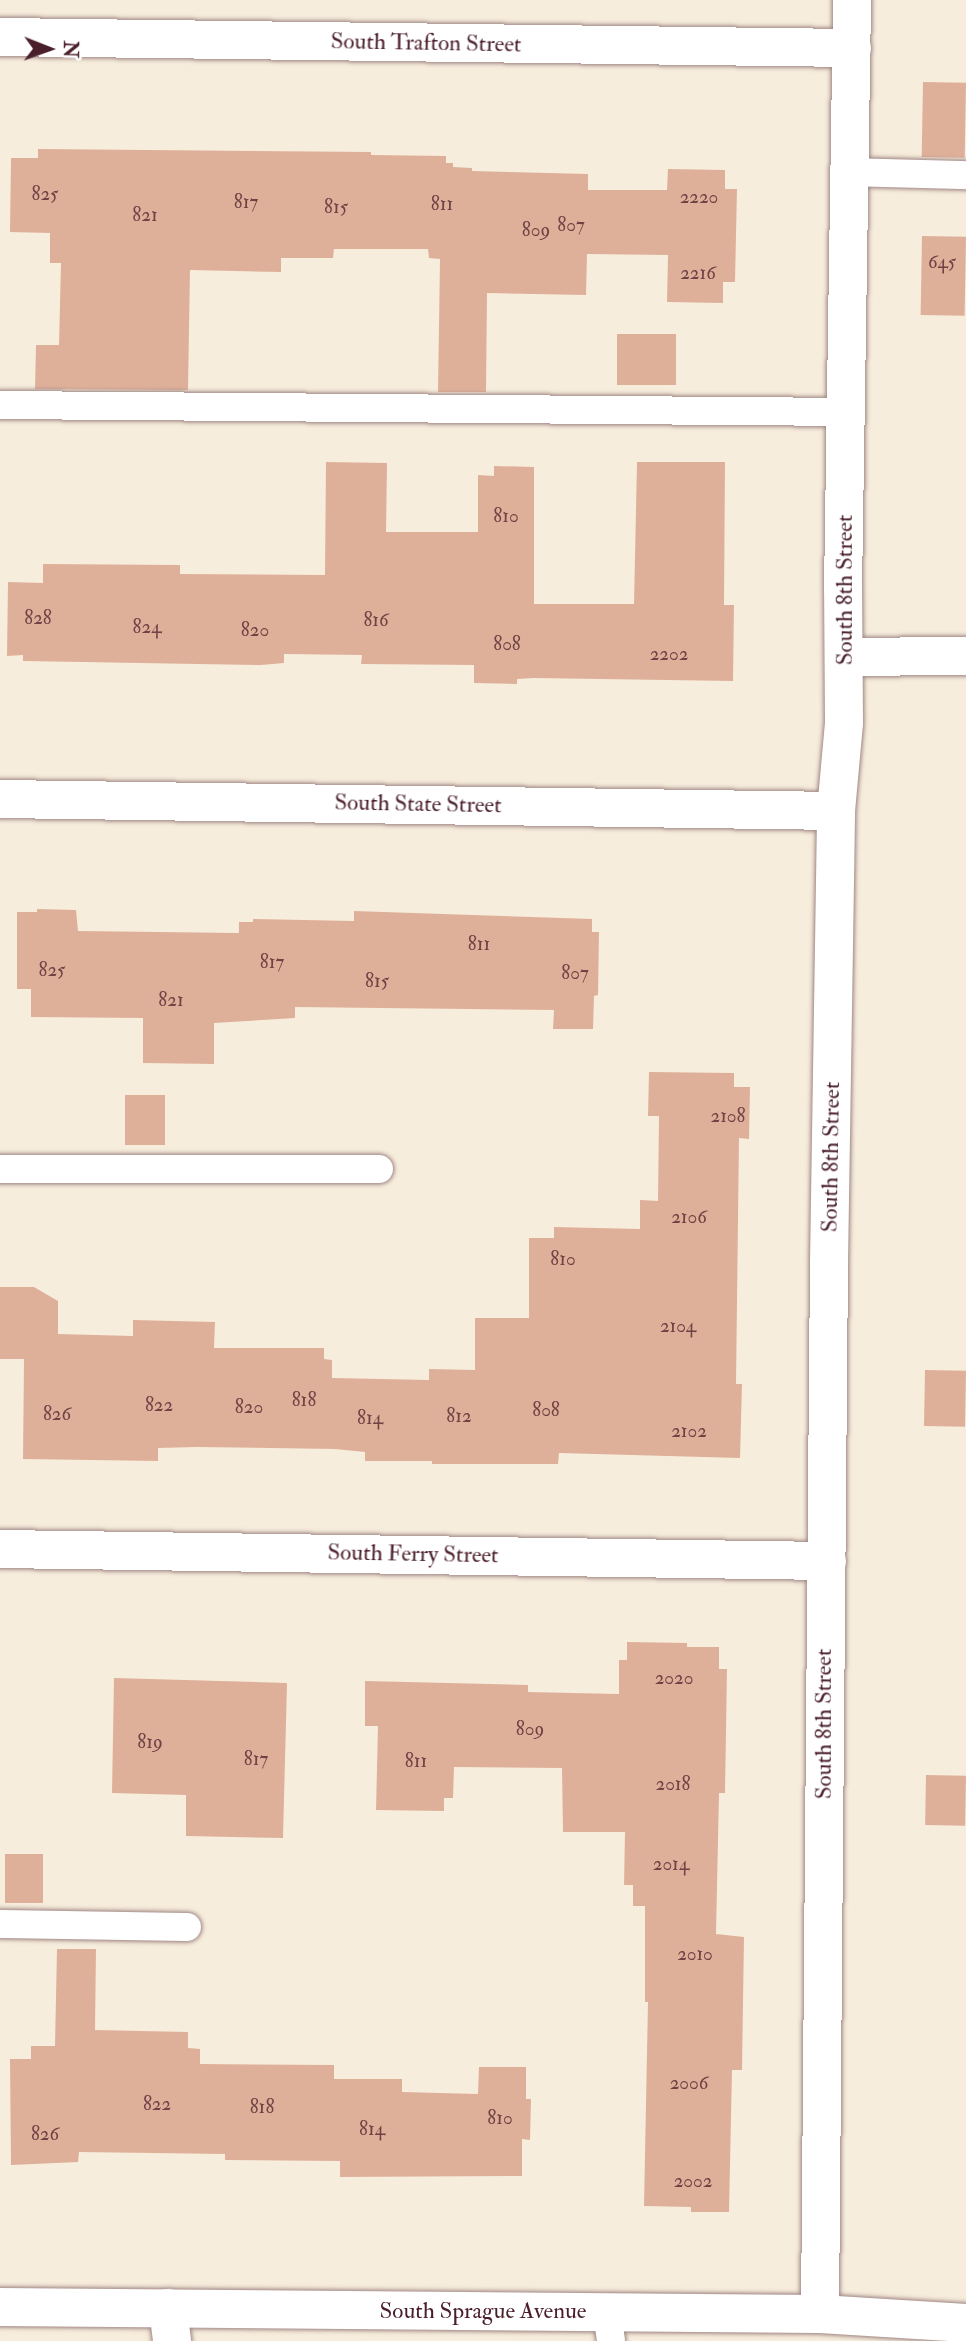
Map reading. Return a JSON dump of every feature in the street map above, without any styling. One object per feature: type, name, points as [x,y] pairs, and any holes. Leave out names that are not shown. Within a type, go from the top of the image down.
[{"type":"street","name":"South 8th Street","points":[[820,2314],[836,811],[844,723],[852,0]]},
{"type":"street","name":"South Trafton Street","points":[[0,37],[852,48]]},
{"type":"street","points":[[844,657],[966,656]]},
{"type":"street","name":"South State Street","points":[[0,799],[836,811]]},
{"type":"street","name":"South Ferry Street","points":[[0,1549],[827,1561]]},
{"type":"street","name":"South Sprague Avenue","points":[[0,2306],[170,2325],[609,2326],[820,2314],[966,2323]]},
{"type":"lane","points":[[850,172],[966,175]]},
{"type":"lane","points":[[0,405],[847,412]]},
{"type":"lane","points":[[0,1169],[379,1169]]},
{"type":"lane","points":[[0,1924],[187,1927]]},
{"type":"building","points":[[923,82],[966,83],[965,158],[922,157]]},
{"type":"building","points":[[38,149],[371,152],[371,155],[446,156],[446,163],[453,163],[453,167],[472,168],[472,171],[588,174],[588,190],[667,190],[668,169],[725,170],[725,189],[737,189],[735,282],[723,282],[723,303],[667,302],[668,255],[587,254],[586,295],[487,293],[486,392],[438,392],[440,259],[429,258],[428,249],[334,249],[333,258],[281,258],[281,272],[190,270],[188,390],[35,389],[36,345],[59,345],[61,263],[50,263],[50,233],[10,232],[11,158],[38,158]]},
{"type":"building","points":[[922,236],[966,237],[965,316],[921,315]]},
{"type":"building","points":[[617,334],[676,334],[676,385],[617,385]]},
{"type":"building","points":[[326,462],[387,463],[386,532],[478,532],[478,475],[494,476],[494,466],[534,467],[534,604],[634,604],[637,462],[725,462],[724,605],[734,605],[733,681],[534,678],[517,679],[517,684],[474,683],[474,665],[361,664],[362,655],[284,654],[284,663],[261,665],[23,661],[23,655],[7,656],[8,582],[43,583],[43,564],[180,565],[180,574],[325,575]]},
{"type":"building","points":[[37,909],[76,910],[78,931],[239,933],[239,922],[253,922],[253,919],[354,921],[354,911],[592,919],[592,932],[599,932],[598,995],[594,996],[593,1029],[553,1029],[554,1010],[295,1007],[295,1018],[214,1023],[214,1064],[143,1063],[143,1018],[31,1017],[31,989],[17,989],[17,912],[37,912]]},
{"type":"building","points":[[649,1072],[734,1073],[734,1087],[750,1087],[749,1139],[739,1138],[736,1384],[742,1384],[740,1458],[559,1453],[558,1464],[432,1464],[432,1461],[365,1461],[365,1452],[335,1449],[197,1447],[158,1448],[158,1461],[23,1459],[24,1359],[0,1359],[0,1287],[34,1287],[58,1301],[58,1334],[133,1336],[133,1320],[215,1322],[214,1348],[324,1348],[324,1359],[332,1360],[332,1378],[429,1380],[429,1369],[475,1370],[475,1318],[529,1318],[529,1238],[554,1238],[554,1227],[640,1229],[640,1200],[658,1201],[659,1116],[648,1116]]},
{"type":"building","points":[[125,1095],[165,1095],[165,1145],[125,1145]]},
{"type":"building","points":[[925,1370],[966,1371],[965,1427],[924,1426]]},
{"type":"building","points":[[627,1642],[687,1643],[687,1647],[719,1647],[719,1669],[727,1669],[725,1793],[719,1793],[716,1934],[744,1937],[742,2070],[732,2070],[729,2212],[691,2212],[691,2207],[644,2206],[648,2002],[645,2002],[645,1906],[633,1906],[633,1885],[624,1885],[625,1832],[563,1832],[562,1768],[454,1767],[453,1798],[444,1798],[444,1811],[376,1810],[378,1726],[365,1726],[365,1681],[528,1685],[528,1692],[619,1694],[619,1660],[627,1660]]},
{"type":"building","points":[[114,1678],[287,1683],[283,1838],[186,1836],[186,1795],[112,1793]]},
{"type":"building","points":[[926,1775],[966,1776],[965,1826],[925,1825]]},
{"type":"building","points":[[5,1854],[43,1854],[43,1903],[5,1903]]},
{"type":"building","points":[[57,1949],[96,1949],[95,2030],[188,2032],[188,2048],[200,2049],[200,2064],[334,2065],[334,2079],[402,2079],[402,2092],[478,2094],[479,2067],[526,2067],[526,2099],[531,2099],[530,2140],[522,2139],[522,2176],[340,2177],[340,2161],[225,2160],[225,2154],[79,2152],[78,2162],[11,2165],[10,2059],[31,2059],[31,2046],[55,2046]]}]
